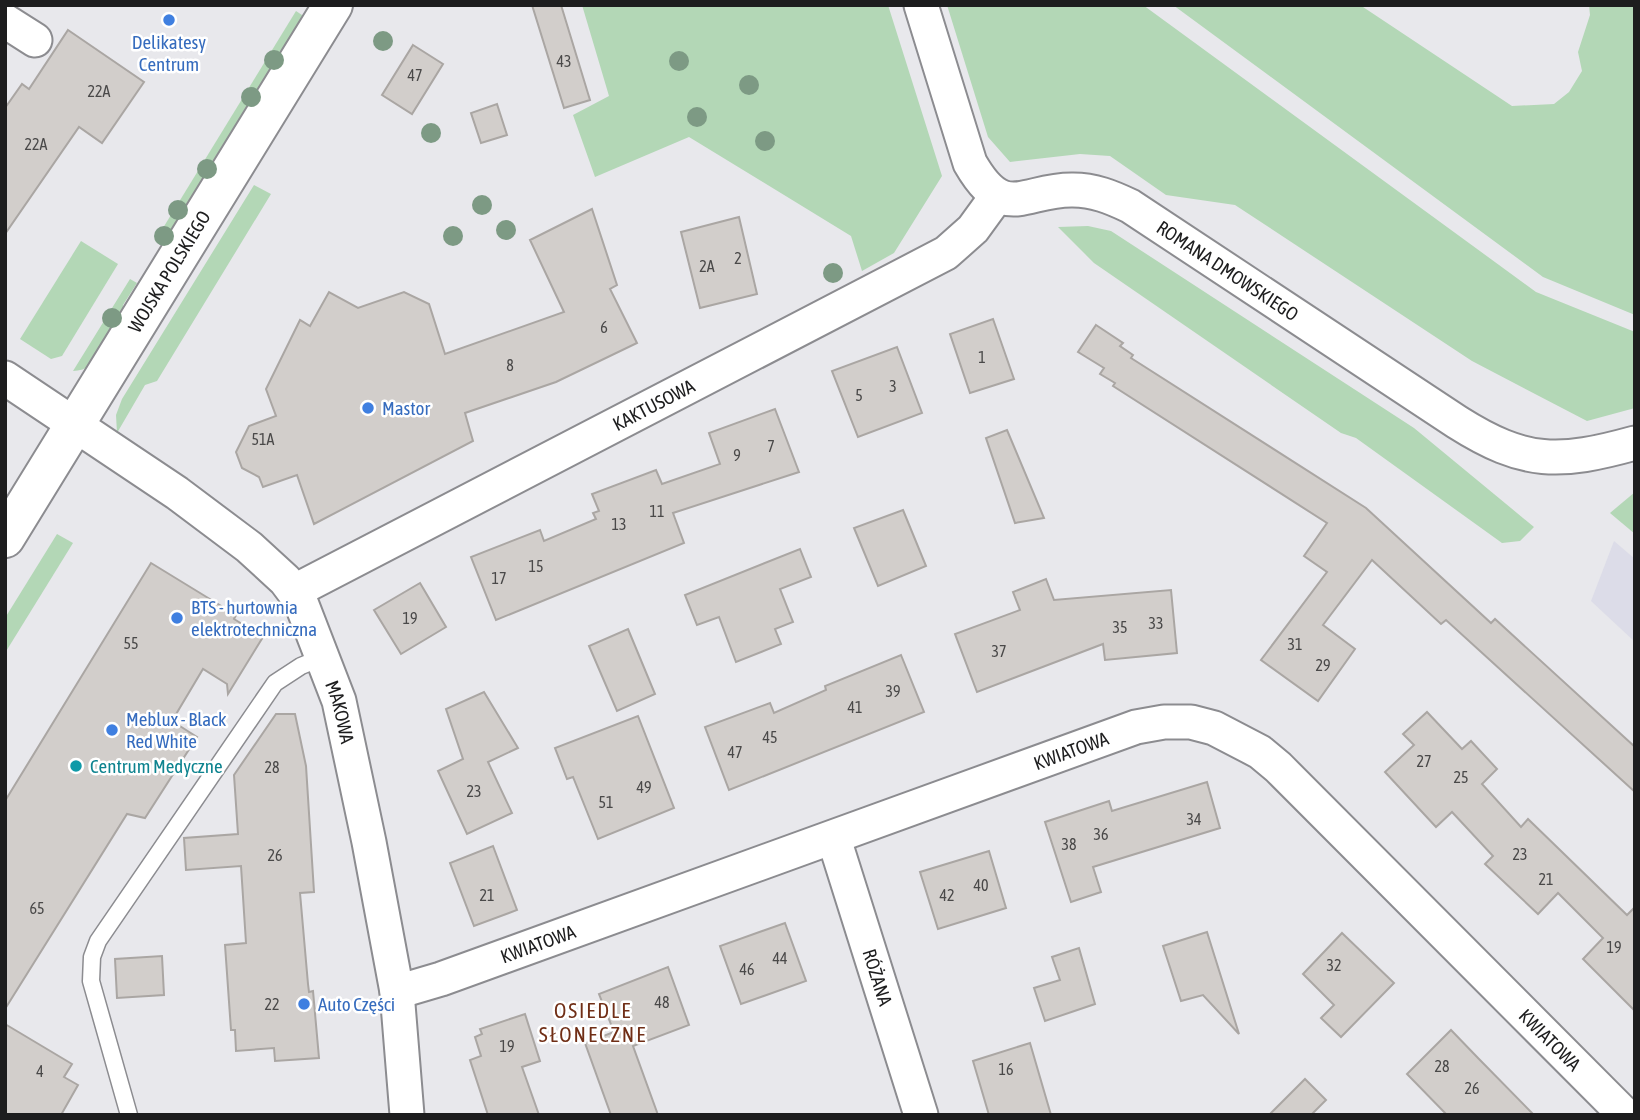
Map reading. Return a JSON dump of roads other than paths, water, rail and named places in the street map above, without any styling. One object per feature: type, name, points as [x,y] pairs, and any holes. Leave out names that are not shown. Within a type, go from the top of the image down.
[{"type":"main road","name":"WOJSKA POLSKIEGO","points":[[5,538],[333,5]]},
{"type":"street","points":[[921,5],[970,163],[979,179],[997,196]]},
{"type":"street","points":[[5,21],[35,40]]},
{"type":"street","name":"ROMANA DMOWSKIEGO","points":[[997,196],[1017,201],[1071,190],[1104,193],[1141,214],[1457,422],[1510,451],[1532,457],[1562,458],[1635,443]]},
{"type":"street","name":"KAKTUSOWA","points":[[295,591],[946,253],[973,229],[997,196]]},
{"type":"street","name":"MAKOWA","points":[[5,378],[74,422],[249,547],[295,591],[339,701],[388,935],[397,992],[407,1115]]},
{"type":"street","name":"KWIATOWA","points":[[397,992],[441,979],[834,839],[1108,735],[1164,722],[1191,722],[1214,728],[1260,752],[1278,767],[1625,1115]]},
{"type":"street","name":"RÓŻANA","points":[[834,839],[921,1115]]},
{"type":"lane","points":[[129,1115],[92,981],[92,957],[99,941],[275,683],[323,657]]},
{"type":"place","name":"Delikatesy Centrum","points":[[169,20]]},
{"type":"place","name":"Mastor","points":[[368,408]]},
{"type":"place","name":"BTS - hurtownia elektrotechniczna","points":[[177,618]]},
{"type":"place","name":"Meblux - Black Red White","points":[[112,730]]},
{"type":"place","name":"Centrum Medyczne","points":[[76,766]]},
{"type":"place","name":"Auto Części","points":[[304,1004]]},
{"type":"district","name":"OSIEDLE SŁONECZNE","points":[[593,1023]]}]
